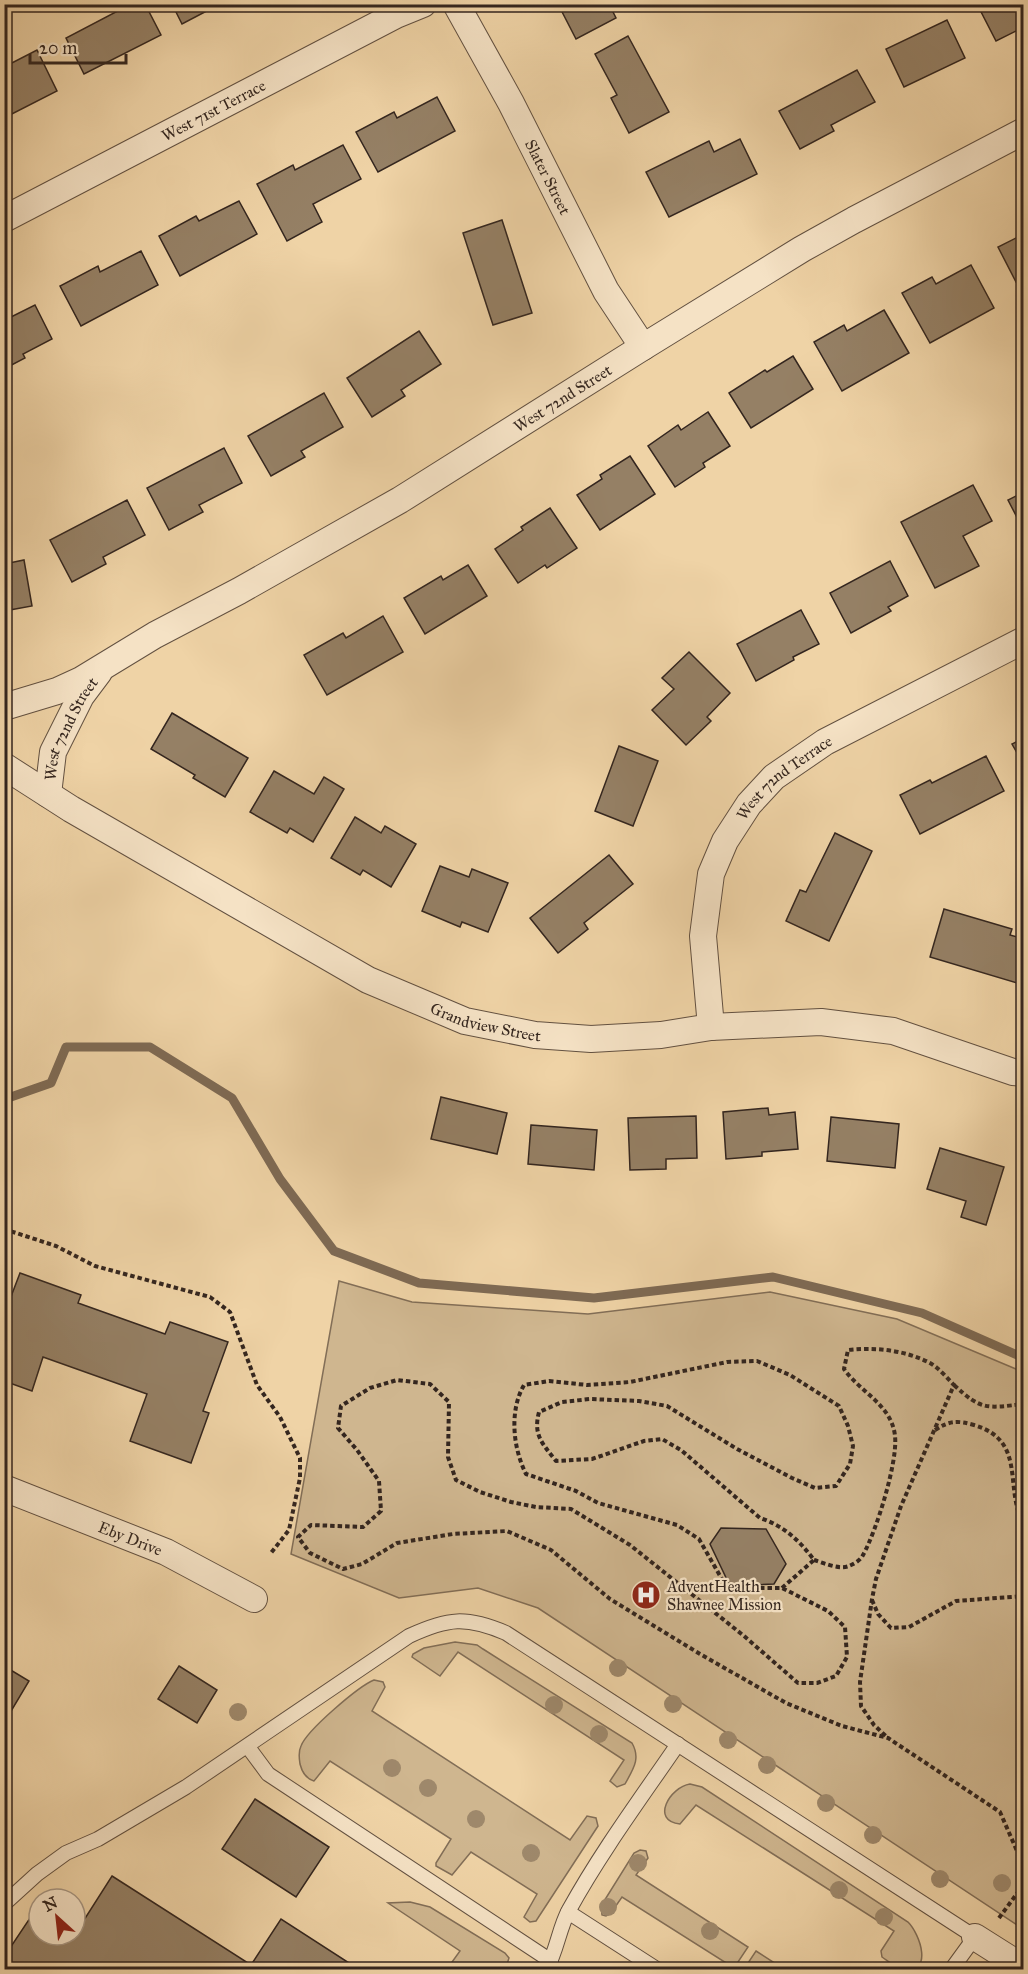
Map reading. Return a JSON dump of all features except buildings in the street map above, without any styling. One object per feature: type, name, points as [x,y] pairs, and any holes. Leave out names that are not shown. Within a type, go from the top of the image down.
[{"type":"street","name":"West 71st Terrace","points":[[4,219],[396,15],[423,4]]},
{"type":"street","name":"Slater Street","points":[[456,4],[511,103],[606,291],[643,347]]},
{"type":"street","name":"West 72nd Street","points":[[4,707],[57,691],[400,500],[802,249],[854,219],[1023,131]]},
{"type":"street","name":"West 72nd Terrace","points":[[711,1027],[702,936],[711,874],[725,841],[749,804],[774,777],[825,742],[1023,640]]},
{"type":"street","name":"West 72nd Street","points":[[48,794],[53,752],[81,696],[103,666]]},
{"type":"street","name":"Grandview Street","points":[[4,766],[48,794],[368,980],[465,1021],[535,1035],[591,1039],[661,1035],[711,1027],[821,1022],[893,1031],[1013,1072],[1023,1073]]},
{"type":"street","name":"Eby Drive","points":[[4,1488],[166,1552],[254,1599]]},
{"type":"street","points":[[975,1937],[1023,1968]]},
{"type":"lane","points":[[4,1904],[37,1874],[66,1853],[98,1839],[248,1747],[409,1636],[431,1626],[458,1620],[484,1623],[506,1633],[975,1937],[951,1970]]},
{"type":"lane","points":[[248,1747],[268,1774],[549,1965],[568,1912],[627,1817],[678,1744]]},
{"type":"lane","points":[[568,1912],[658,1970]]},
{"type":"path","points":[[4,1229],[56,1246],[95,1266],[210,1297],[231,1312],[257,1385],[280,1417],[300,1458],[300,1478],[289,1530],[272,1553]]},
{"type":"path","points":[[888,1738],[843,1726],[786,1703],[609,1599],[551,1550],[507,1531],[453,1534],[397,1543],[362,1564],[343,1569],[310,1552],[298,1537],[311,1525],[363,1527],[381,1511],[379,1481],[338,1428],[341,1406],[370,1388],[397,1380],[429,1384],[449,1402],[448,1457],[456,1480],[480,1492],[511,1502],[536,1507],[571,1509],[630,1545],[744,1636],[798,1683],[817,1683],[836,1676],[847,1657],[845,1627],[828,1611],[782,1588],[727,1588],[699,1539],[677,1525],[598,1503],[576,1491],[526,1474],[519,1459],[515,1438],[517,1397],[524,1385],[549,1381],[587,1385],[630,1382],[737,1361],[758,1361],[790,1375],[839,1406],[853,1446],[850,1464],[836,1486],[815,1488],[792,1478],[737,1449],[667,1406],[648,1402],[590,1399],[561,1402],[539,1412],[536,1424],[540,1440],[556,1461],[592,1459],[644,1441],[662,1439],[681,1450],[760,1518],[774,1522],[797,1538],[814,1560],[847,1567],[862,1558],[884,1499],[893,1462],[895,1436],[886,1411],[852,1381],[844,1369],[848,1350],[870,1347],[897,1352],[931,1363],[970,1399],[986,1407],[1023,1404]]},
{"type":"path","points":[[954,1385],[901,1506],[876,1579],[860,1682],[861,1706],[874,1725],[888,1738],[1000,1812],[1023,1867]]},
{"type":"path","points":[[934,1431],[948,1422],[967,1423],[990,1430],[1006,1447],[1014,1474],[1018,1516],[1023,1525]]},
{"type":"path","points":[[782,1588],[814,1560]]},
{"type":"path","points":[[872,1599],[878,1614],[891,1628],[909,1627],[956,1601],[1023,1596]]},
{"type":"path","points":[[997,1921],[1023,1884]]},
{"type":"shaded area","points":[[339,1281],[412,1302],[588,1314],[770,1292],[897,1319],[1023,1372],[1023,1929],[538,1608],[478,1588],[399,1598],[291,1554]]},
{"type":"shaded area","points":[[455,1642],[477,1645],[632,1743],[636,1759],[625,1784],[617,1787],[610,1781],[624,1760],[458,1652],[440,1676],[412,1657],[424,1648]]},
{"type":"shaded area","points":[[374,1680],[383,1682],[385,1687],[372,1711],[570,1840],[587,1816],[596,1818],[598,1826],[536,1921],[530,1922],[524,1917],[537,1894],[471,1852],[452,1875],[436,1866],[451,1839],[330,1761],[314,1781],[303,1772],[299,1753],[305,1739],[334,1709]]},
{"type":"shaded area","points":[[690,1784],[702,1787],[908,1922],[917,1935],[922,1952],[919,1966],[913,1970],[903,1970],[882,1957],[881,1951],[894,1931],[696,1805],[680,1824],[671,1822],[666,1817],[666,1804],[676,1791]]},
{"type":"shaded area","points":[[640,1850],[646,1851],[648,1858],[636,1875],[748,1947],[734,1968],[622,1897],[611,1913],[606,1916],[602,1915],[601,1906],[634,1853]]},
{"type":"shaded area","points":[[410,1902],[430,1907],[505,1953],[509,1958],[506,1967],[502,1970],[496,1966],[494,1969],[447,1969],[460,1951],[388,1903]]},
{"type":"shaded area","points":[[756,1951],[784,1969],[744,1969]]},
{"type":"waterway","points":[[4,1096],[8,1098],[51,1083],[66,1047],[150,1047],[232,1098],[280,1179],[334,1251],[419,1283],[594,1298],[773,1277],[922,1313],[1024,1358]]},
{"type":"place","name":"AdventHealth Shawnee Mission","points":[[646,1595]]}]
